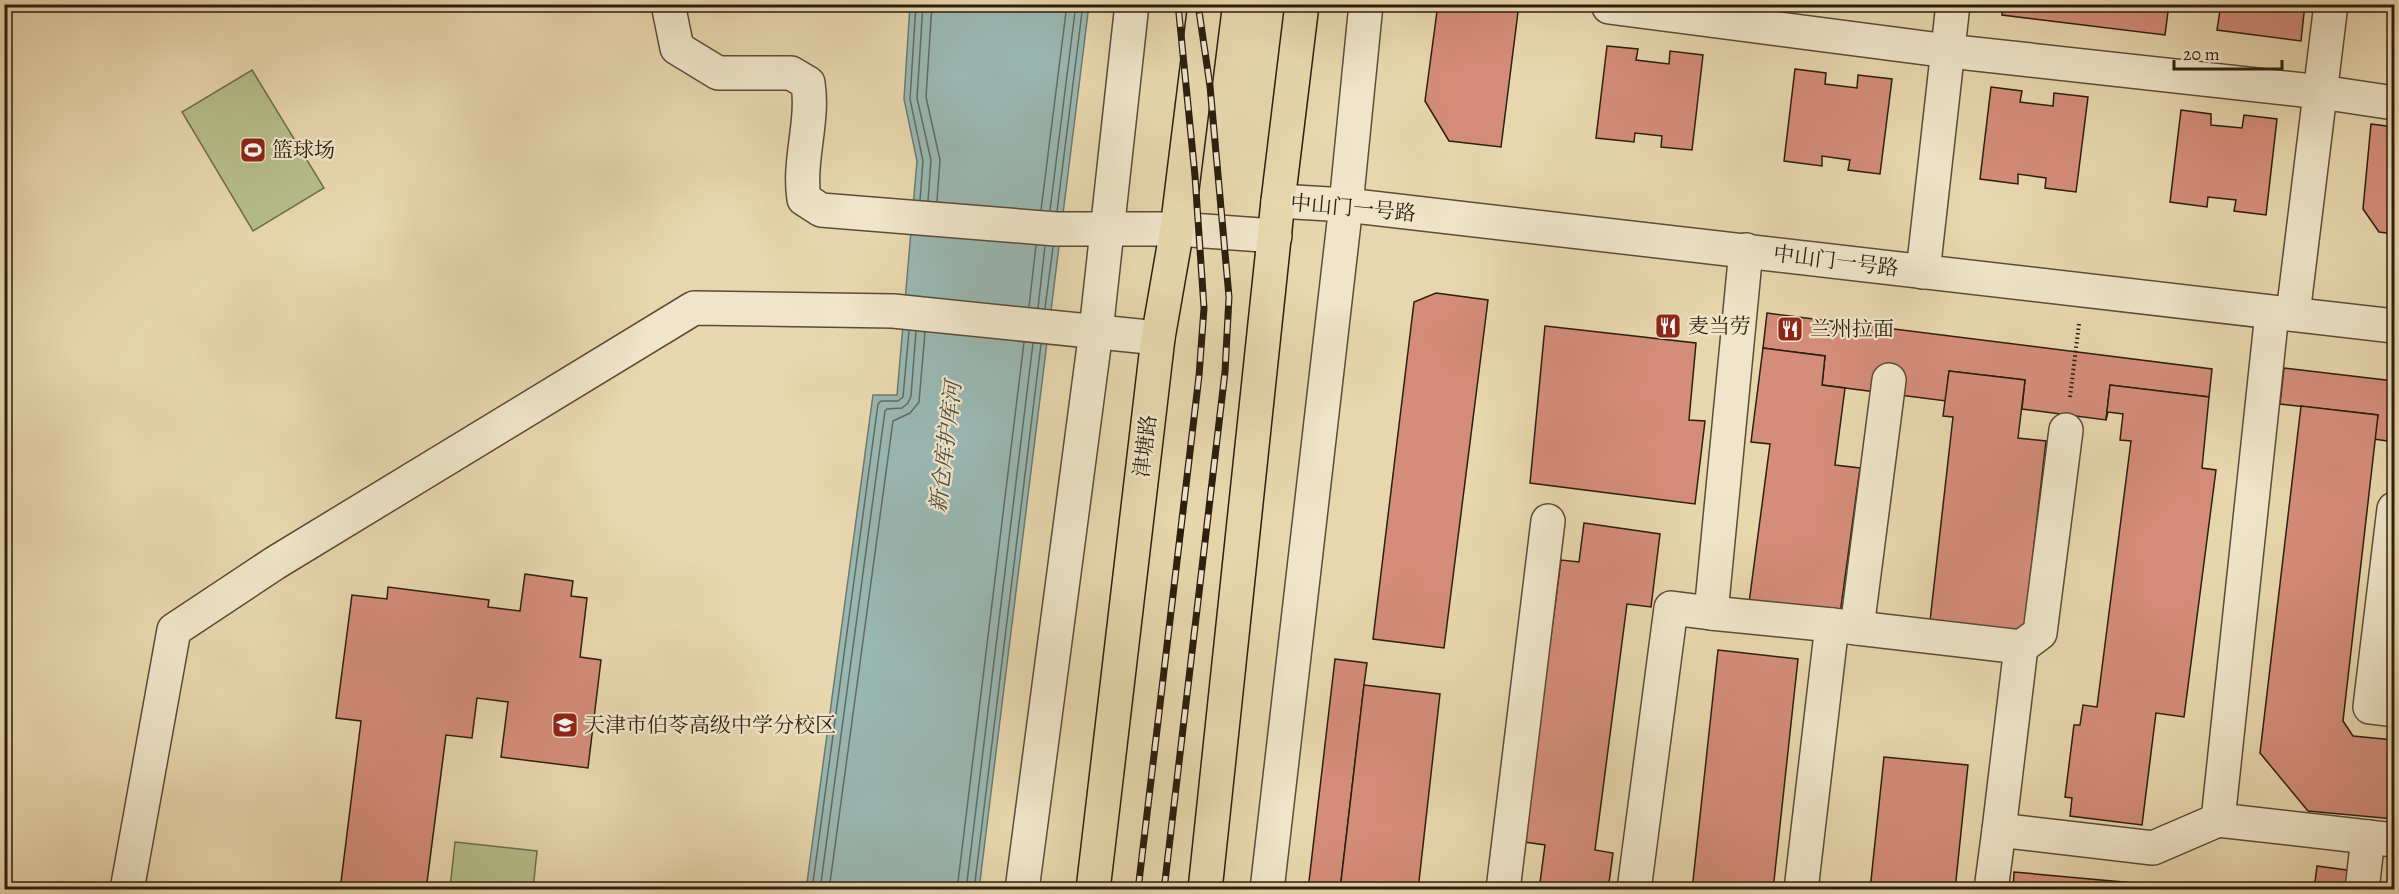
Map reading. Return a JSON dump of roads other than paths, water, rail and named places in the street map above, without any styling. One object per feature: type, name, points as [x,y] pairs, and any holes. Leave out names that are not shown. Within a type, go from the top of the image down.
[{"type":"main road","name":"津塘路","points":[[1093,890],[1158,338],[1177,229],[1205,4]]},
{"type":"main road","points":[[1205,890],[1278,201],[1302,4]]},
{"type":"street","points":[[668,4],[676,48],[718,72],[791,73],[808,83],[811,101],[801,184],[804,199],[821,210],[1056,229],[1177,229],[1275,236]]},
{"type":"street","points":[[1023,890],[1096,331],[1132,4]]},
{"type":"street","points":[[1268,890],[1346,205],[1366,4]]},
{"type":"street","points":[[1923,272],[1953,4]]},
{"type":"street","points":[[2218,820],[2283,313],[2321,92],[2331,4]]},
{"type":"street","points":[[1609,7],[1948,51],[2321,92],[2394,103]]},
{"type":"street","name":"中山门一号路","points":[[1278,201],[1346,205],[2394,326]]},
{"type":"street","points":[[1712,614],[1746,250]]},
{"type":"street","points":[[127,890],[174,630],[275,563],[693,308],[893,311],[1158,338]]},
{"type":"street","points":[[1801,890],[1844,626],[1889,380]]},
{"type":"street","points":[[1634,890],[1671,608],[2021,647],[2040,633],[2066,430]]},
{"type":"street","points":[[2394,509],[2370,707],[2394,710]]},
{"type":"street","points":[[1503,890],[1548,521]]},
{"type":"street","points":[[1991,890],[2021,647]]},
{"type":"street","points":[[1999,830],[2153,848],[2218,820],[2381,838],[2362,890]]},
{"type":"water","name":"新仓库护库河","points":[[910,5],[1089,5],[979,889],[806,890],[873,395],[897,395],[917,161],[904,99]]},
{"type":"railway","points":[[1138,890],[1199,376],[1204,308],[1195,176],[1178,4]]},
{"type":"railway","points":[[1164,890],[1225,372],[1229,297],[1210,86],[1198,4]]},
{"type":"place","name":"篮球场","points":[[253,150]]},
{"type":"place","name":"麦当劳","points":[[1668,326]]},
{"type":"place","name":"兰州拉面","points":[[1790,329]]},
{"type":"place","name":"天津市伯苓高级中学分校区","points":[[565,725]]}]
